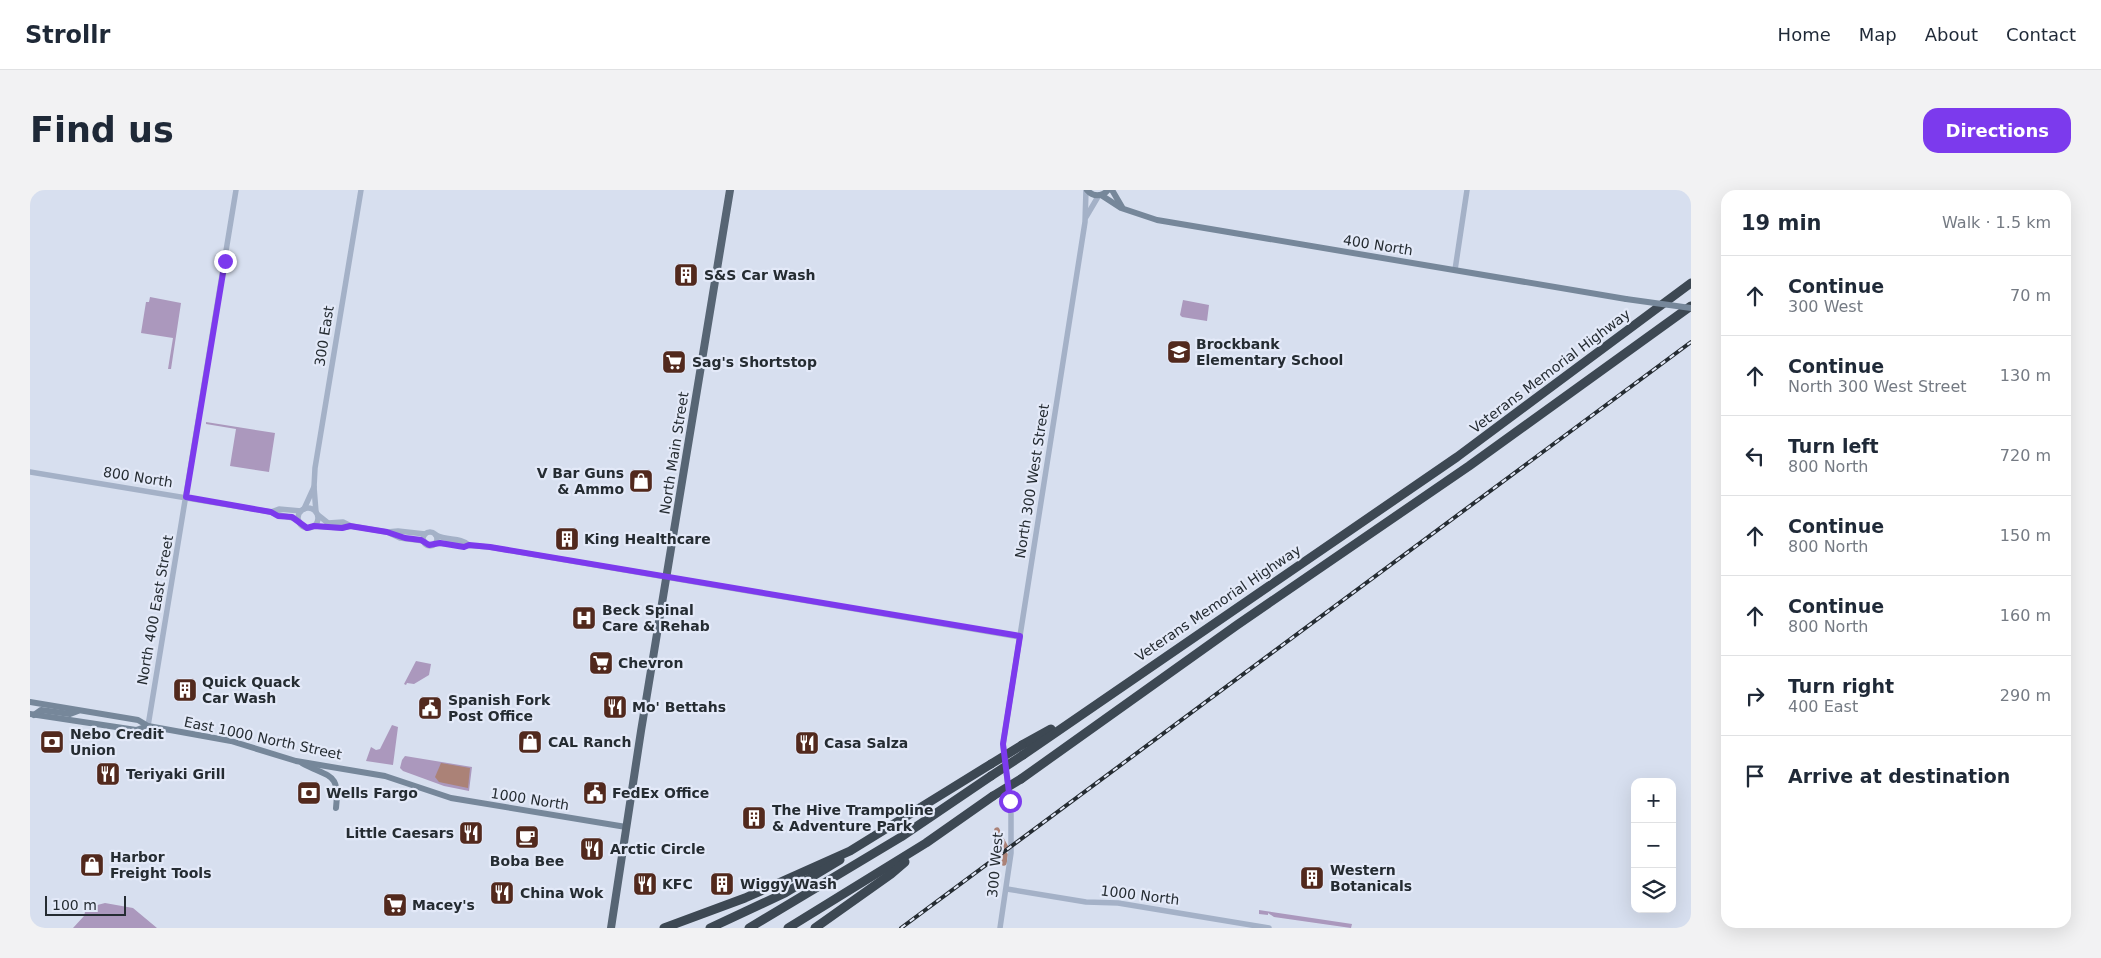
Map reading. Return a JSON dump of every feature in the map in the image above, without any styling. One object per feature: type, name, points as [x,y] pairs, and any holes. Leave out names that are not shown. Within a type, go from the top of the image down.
[{"type":"highway","name":"Veterans Memorial Highway","points":[[749,928],[901,837],[1023,755],[1456,457],[1691,283]]},
{"type":"highway","name":"Veterans Memorial Highway","points":[[788,928],[926,843],[993,796],[1021,779],[1253,614],[1469,466],[1691,307]]},
{"type":"highway","points":[[664,928],[745,898],[850,851],[1022,745],[1095,704]]},
{"type":"highway","points":[[815,928],[891,874],[926,843]]},
{"type":"highway","points":[[710,928],[785,893],[846,856],[850,851]]},
{"type":"highway","points":[[822,928],[857,899]]},
{"type":"main road","name":"North Main Street","points":[[611,928],[666,577],[730,190]]},
{"type":"main road","name":"400 North","points":[[1086,190],[1091,194],[1100,195],[1127,211],[1164,222],[1626,299],[1691,307]]},
{"type":"main road","points":[[1100,195],[1110,190],[1127,211]]},
{"type":"main road","points":[[31,705],[138,720],[148,726]]},
{"type":"main road","points":[[32,714],[41,710],[70,714],[79,711]]},
{"type":"main road","points":[[32,714],[136,730],[148,726]]},
{"type":"main road","name":"East 1000 North Street","points":[[148,726],[231,741],[296,760],[377,774],[430,791]]},
{"type":"main road","points":[[296,760],[325,773],[335,781],[338,790],[336,808]]},
{"type":"main road","name":"1000 North","points":[[430,791],[460,800],[626,827]]},
{"type":"street","name":"North 400 East Street","points":[[148,726],[236,190]]},
{"type":"street","name":"300 East","points":[[317,514],[314,487],[315,468],[361,190]]},
{"type":"street","points":[[1085,222],[1086,190]]},
{"type":"street","points":[[1455,270],[1467,190]]},
{"type":"street","points":[[1085,222],[1091,207],[1100,195]]},
{"type":"street","name":"North 300 West Street","points":[[1003,744],[1085,222]]},
{"type":"street","name":"800 North","points":[[30,472],[271,512],[278,516],[292,517],[298,521]]},
{"type":"street","name":"300 East","points":[[303,510],[314,487]]},
{"type":"street","points":[[350,526],[342,528],[314,526],[305,528],[298,521],[298,516],[303,510],[311,508],[328,523],[343,522],[350,526],[387,532],[398,531],[425,534],[431,532],[444,538],[462,540],[469,545],[1020,636]]},
{"type":"street","name":"800 North","points":[[271,512],[279,509],[303,510]]},
{"type":"street","points":[[314,526],[318,522],[317,514]]},
{"type":"street","points":[[387,532],[400,538],[424,541],[429,545],[435,543],[464,547],[469,545]]},
{"type":"street","points":[[424,541],[425,534]]},
{"type":"street","points":[[435,543],[436,535]]},
{"type":"street","name":"300 West","points":[[1000,928],[1011,853],[1011,814],[1003,744]]},
{"type":"street","name":"1000 North","points":[[1007,889],[1086,902],[1118,903],[1269,928]]},
{"type":"shaded area","points":[[150,297],[181,303],[171,369],[168,369],[173,338],[141,333],[146,302],[149,302]]},
{"type":"shaded area","points":[[1183,300],[1209,305],[1207,321],[1182,317],[1180,315]]},
{"type":"shaded area","points":[[206,422],[275,433],[269,472],[230,466],[236,429],[206,424]]},
{"type":"shaded area","points":[[416,661],[431,664],[429,675],[414,684],[407,683],[406,685],[404,684]]},
{"type":"shaded area","points":[[392,725],[398,727],[393,765],[366,761],[371,747],[376,750],[380,749]]},
{"type":"shaded area","points":[[405,756],[472,767],[469,791],[444,786],[403,771],[400,768]]},
{"type":"shaded area","points":[[441,763],[470,768],[468,788],[439,782],[435,777]]},
{"type":"shaded area","points":[[105,903],[133,908],[157,928],[73,928],[84,916],[86,908]]},
{"type":"shaded area","points":[[1259,910],[1352,924],[1351,928],[1274,917],[1268,913],[1268,915],[1259,914]]},
{"type":"waterway","points":[[1000,837],[1006,848]]},
{"type":"waterway","points":[[1004,863],[1005,855]]},
{"type":"railway","points":[[901,928],[1691,342]]},
{"type":"place","name":"S&S Car Wash","points":[[686,275]]},
{"type":"place","name":"Brockbank Elementary School","points":[[1179,352]]},
{"type":"place","name":"Sag's Shortstop","points":[[674,362]]},
{"type":"place","name":"V Bar Guns & Ammo","points":[[641,481]]},
{"type":"place","name":"King Healthcare","points":[[567,539]]},
{"type":"place","name":"Beck Spinal Care & Rehab","points":[[584,618]]},
{"type":"place","name":"Chevron","points":[[601,663]]},
{"type":"place","name":"Quick Quack Car Wash","points":[[185,690]]},
{"type":"place","name":"Mo' Bettahs","points":[[615,707]]},
{"type":"place","name":"Spanish Fork Post Office","points":[[430,708]]},
{"type":"place","name":"Nebo Credit Union","points":[[52,742]]},
{"type":"place","name":"CAL Ranch","points":[[530,742]]},
{"type":"place","name":"Casa Salza","points":[[807,743]]},
{"type":"place","name":"Teriyaki Grill","points":[[108,774]]},
{"type":"place","name":"Wells Fargo","points":[[309,793]]},
{"type":"place","name":"FedEx Office","points":[[595,793]]},
{"type":"place","name":"The Hive Trampoline & Adventure Park","points":[[754,818]]},
{"type":"place","name":"Little Caesars","points":[[471,833]]},
{"type":"place","name":"Boba Bee","points":[[527,837]]},
{"type":"place","name":"Arctic Circle","points":[[592,849]]},
{"type":"place","name":"Harbor Freight Tools","points":[[92,865]]},
{"type":"place","name":"Western Botanicals","points":[[1312,878]]},
{"type":"place","name":"KFC","points":[[645,884]]},
{"type":"place","name":"Wiggy Wash","points":[[722,884]]},
{"type":"place","name":"China Wok","points":[[502,893]]},
{"type":"place","name":"Macey's","points":[[395,905]]},
{"type":"route","points":[[225,261],[186,497],[271,512],[278,516],[292,517],[307,528],[314,526],[342,528],[350,526],[421,540],[429,545],[440,543],[464,547],[469,545],[490,547],[594,566],[1020,636],[1003,744],[1010,801]]}]
